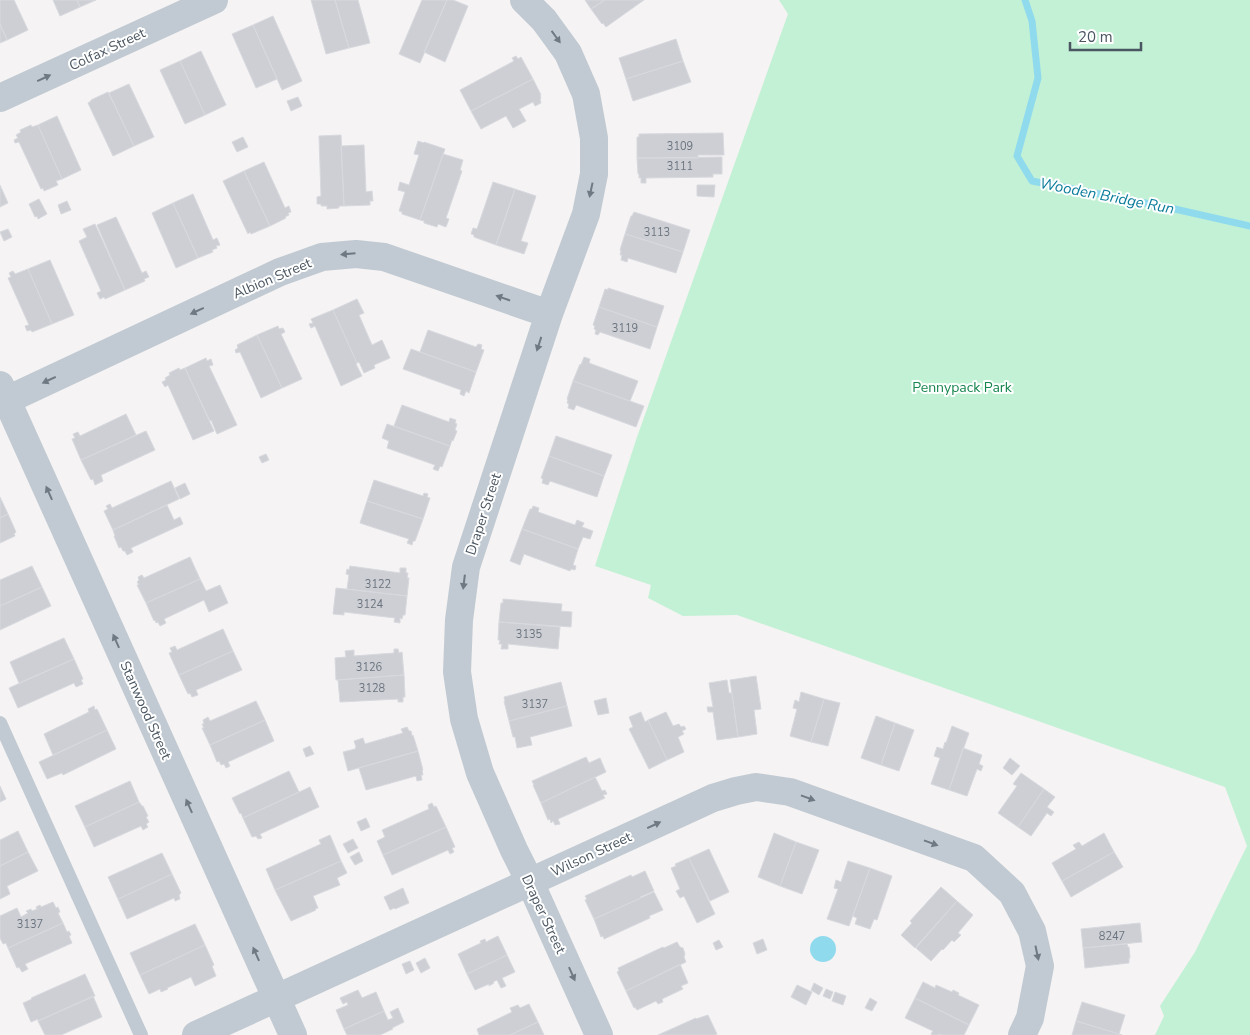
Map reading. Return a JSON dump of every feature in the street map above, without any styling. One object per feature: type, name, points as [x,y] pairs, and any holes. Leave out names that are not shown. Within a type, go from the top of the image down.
[{"type":"street","name":"Colfax Street","points":[[0,98],[214,0]]},
{"type":"street","name":"Draper Street","points":[[524,0],[544,20],[568,53],[586,94],[594,138],[594,174],[586,214],[549,314],[466,567],[459,620],[458,672],[464,719],[480,772],[599,1035]]},
{"type":"street","name":"Albion Street","points":[[4,392],[280,272],[322,257],[356,254],[384,257],[549,314]]},
{"type":"street","name":"Stanwood Street","points":[[4,392],[293,1035]]},
{"type":"street","name":"Wilson Street","points":[[196,1035],[713,798],[756,787],[790,792],[974,858],[1012,893],[1032,931],[1040,966],[1030,1018],[1022,1035]]},
{"type":"lane","points":[[0,723],[141,1035]]},
{"type":"green space","name":"Pennypack Park","points":[[779,0],[1250,0],[1250,1035],[1155,1035],[1164,1016],[1160,1006],[1195,952],[1247,846],[1225,787],[737,615],[683,616],[648,598],[651,585],[595,566],[637,437],[788,14]]},
{"type":"water","points":[[823,936],[832,940],[836,949],[832,958],[823,962],[814,958],[810,949],[814,940]]},
{"type":"building","points":[[0,0],[14,0],[28,30],[7,40],[0,24]]},
{"type":"building","points":[[53,0],[77,0],[80,7],[60,16]]},
{"type":"building","points":[[77,0],[96,0],[80,7]]},
{"type":"building","points":[[311,0],[335,0],[349,48],[326,54]]},
{"type":"building","points":[[335,0],[358,0],[370,43],[349,48]]},
{"type":"building","points":[[422,0],[447,0],[420,63],[399,54]]},
{"type":"building","points":[[447,0],[453,0],[468,6],[445,62],[424,52]]},
{"type":"building","points":[[585,0],[605,0],[591,9]]},
{"type":"building","points":[[605,0],[644,0],[606,27],[591,9]]},
{"type":"building","points":[[273,16],[302,81],[282,90],[253,25]]},
{"type":"building","points":[[0,24],[7,40],[0,43]]},
{"type":"building","points":[[253,25],[277,79],[256,88],[232,34]]},
{"type":"building","points":[[676,39],[683,61],[626,79],[619,58]]},
{"type":"building","points":[[201,51],[226,105],[205,115],[180,61]]},
{"type":"building","points":[[516,56],[518,59],[521,57],[533,79],[471,111],[460,90],[514,61],[512,58]]},
{"type":"building","points":[[180,61],[205,115],[185,124],[160,70]]},
{"type":"building","points":[[683,61],[691,82],[633,101],[626,79]]},
{"type":"building","points":[[533,79],[541,95],[541,103],[535,106],[533,102],[519,109],[526,121],[513,128],[506,116],[481,129],[471,111]]},
{"type":"building","points":[[129,84],[154,137],[134,146],[109,93]]},
{"type":"building","points":[[108,92],[134,146],[113,156],[88,103]]},
{"type":"building","points":[[298,97],[302,106],[291,111],[287,101]]},
{"type":"building","points":[[57,116],[81,170],[62,179],[38,125]]},
{"type":"building","points":[[31,125],[32,127],[38,125],[62,179],[56,181],[58,185],[44,191],[43,188],[41,189],[19,142],[15,143],[14,140],[18,138],[16,135],[21,132],[20,130]]},
{"type":"building","points":[[723,133],[724,155],[698,155],[698,158],[637,158],[637,137],[639,137],[639,134]]},
{"type":"building","points":[[341,135],[344,206],[327,209],[327,206],[317,204],[317,197],[321,196],[319,136]]},
{"type":"building","points":[[243,137],[248,147],[237,152],[232,142]]},
{"type":"building","points":[[418,141],[445,149],[420,220],[402,214],[399,211],[405,192],[398,190],[400,182],[409,185],[419,155],[414,154]]},
{"type":"building","points":[[364,145],[366,192],[372,191],[373,201],[370,201],[370,205],[344,206],[341,146]]},
{"type":"building","points":[[443,154],[463,160],[460,170],[462,171],[446,218],[449,219],[446,227],[438,224],[437,227],[420,220]]},
{"type":"building","points":[[722,157],[722,174],[713,174],[713,177],[646,178],[646,183],[641,183],[641,178],[639,178],[638,174],[637,158]]},
{"type":"building","points":[[264,162],[285,208],[289,206],[291,212],[288,213],[289,215],[286,218],[270,226],[244,171]]},
{"type":"building","points":[[244,171],[270,226],[251,234],[250,232],[248,234],[223,181]]},
{"type":"building","points":[[493,182],[515,189],[496,245],[474,237],[471,234],[473,228],[477,229]]},
{"type":"building","points":[[0,185],[8,203],[0,207]]},
{"type":"building","points":[[697,185],[715,185],[714,197],[697,196]]},
{"type":"building","points":[[515,189],[536,196],[521,241],[528,243],[524,254],[496,245]]},
{"type":"building","points":[[193,194],[213,240],[217,238],[220,245],[212,250],[213,252],[198,258],[173,203]]},
{"type":"building","points":[[39,199],[47,214],[38,219],[37,216],[35,217],[29,204]]},
{"type":"building","points":[[67,201],[71,210],[61,214],[58,205]]},
{"type":"building","points":[[173,203],[198,258],[176,268],[152,213]]},
{"type":"building","points":[[634,212],[690,230],[683,252],[625,234]]},
{"type":"building","points":[[116,217],[142,273],[146,271],[149,277],[144,279],[145,281],[125,290],[97,225]]},
{"type":"building","points":[[95,224],[125,290],[105,299],[104,297],[100,299],[97,293],[101,291],[79,241],[87,237],[83,229]]},
{"type":"building","points":[[8,229],[12,237],[4,241],[0,232]]},
{"type":"building","points":[[625,234],[683,252],[676,273],[628,258],[627,262],[621,260],[620,250]]},
{"type":"building","points":[[50,260],[74,315],[52,324],[28,269]]},
{"type":"building","points":[[28,269],[52,324],[32,332],[31,330],[27,331],[25,326],[29,325],[8,278],[11,277],[9,273],[13,271],[15,274]]},
{"type":"building","points":[[608,288],[664,306],[657,327],[599,307],[605,289],[608,290]]},
{"type":"building","points":[[357,299],[364,313],[359,315],[372,345],[382,340],[390,358],[374,365],[375,368],[364,373],[359,362],[357,363],[333,310]]},
{"type":"building","points":[[599,307],[657,327],[650,349],[600,332],[598,335],[595,334],[596,330],[593,325]]},
{"type":"building","points":[[333,310],[362,376],[341,386],[315,326],[311,328],[309,324],[313,323],[311,319]]},
{"type":"building","points":[[278,326],[279,329],[283,328],[285,332],[281,334],[302,379],[282,388],[257,335]]},
{"type":"building","points":[[428,330],[476,347],[478,344],[482,345],[481,349],[484,350],[476,372],[420,352]]},
{"type":"building","points":[[257,335],[282,388],[261,398],[240,352],[236,353],[235,350],[238,348],[237,345]]},
{"type":"building","points":[[411,349],[476,372],[469,393],[466,391],[464,396],[460,394],[461,390],[403,369]]},
{"type":"building","points":[[584,357],[590,359],[589,363],[638,381],[630,401],[573,381]]},
{"type":"building","points":[[206,358],[207,361],[211,359],[213,365],[209,366],[237,425],[217,434],[185,368]]},
{"type":"building","points":[[179,368],[180,370],[185,368],[214,431],[193,440],[168,385],[165,387],[162,382],[170,375],[169,373]]},
{"type":"building","points":[[573,381],[644,406],[636,427],[576,405],[574,410],[568,408],[567,399]]},
{"type":"building","points":[[402,405],[449,422],[450,418],[456,420],[455,430],[457,431],[450,446],[394,426]]},
{"type":"building","points":[[126,414],[136,435],[81,460],[72,439],[75,438],[73,434],[78,432],[80,436]]},
{"type":"building","points":[[387,424],[450,446],[442,467],[440,466],[438,471],[433,469],[435,465],[387,448],[389,441],[382,438]]},
{"type":"building","points":[[146,431],[155,450],[101,475],[103,481],[95,485],[81,460]]},
{"type":"building","points":[[556,436],[612,455],[604,476],[549,456]]},
{"type":"building","points":[[266,454],[269,460],[262,463],[259,457]]},
{"type":"building","points":[[549,456],[604,476],[597,497],[550,481],[548,485],[542,483],[543,479],[541,478]]},
{"type":"building","points":[[374,480],[423,496],[424,493],[428,494],[427,497],[430,498],[423,519],[367,501]]},
{"type":"building","points":[[171,481],[179,499],[113,530],[104,511],[108,509],[106,506],[110,504],[112,508]]},
{"type":"building","points":[[185,483],[190,494],[180,499],[175,488]]},
{"type":"building","points":[[0,497],[8,514],[0,518]]},
{"type":"building","points":[[367,501],[423,519],[412,545],[407,543],[409,539],[360,523]]},
{"type":"building","points":[[167,505],[174,520],[180,517],[183,524],[131,548],[133,552],[127,555],[121,547],[119,548],[113,530]]},
{"type":"building","points":[[533,506],[539,508],[538,512],[575,525],[577,520],[584,523],[582,527],[593,531],[590,539],[583,537],[578,549],[522,529]]},
{"type":"building","points":[[8,514],[16,532],[15,536],[0,543],[0,518]]},
{"type":"building","points":[[522,529],[578,549],[573,565],[576,566],[575,570],[571,569],[570,571],[524,554],[520,565],[510,561]]},
{"type":"building","points":[[190,557],[200,579],[146,603],[137,585],[139,585],[137,582],[139,580],[138,577],[142,575],[144,578]]},
{"type":"building","points":[[32,566],[42,587],[0,606],[0,580]]},
{"type":"building","points":[[350,566],[400,573],[400,568],[406,568],[407,578],[409,578],[407,596],[347,589],[349,575],[346,574]]},
{"type":"building","points":[[200,579],[206,591],[220,585],[228,603],[209,612],[204,600],[164,619],[166,623],[160,626],[158,622],[154,621],[146,603]]},
{"type":"building","points":[[42,587],[51,606],[0,630],[0,606]]},
{"type":"building","points":[[336,588],[407,596],[405,615],[403,615],[402,619],[400,618],[400,623],[394,622],[395,618],[344,612],[344,615],[333,614]]},
{"type":"building","points":[[503,599],[562,604],[561,611],[572,612],[571,627],[499,622]]},
{"type":"building","points":[[499,622],[560,627],[558,649],[508,644],[508,649],[501,649],[502,644],[499,644],[500,640],[498,640]]},
{"type":"building","points":[[223,629],[233,651],[179,675],[169,653],[172,652],[170,648],[175,646],[177,650]]},
{"type":"building","points":[[64,638],[74,659],[19,683],[10,662]]},
{"type":"building","points":[[394,649],[398,649],[399,653],[402,652],[404,675],[336,680],[335,658],[346,657],[345,651],[354,650],[354,656],[394,653]]},
{"type":"building","points":[[233,651],[242,670],[196,690],[198,695],[192,697],[190,693],[188,694],[179,675]]},
{"type":"building","points":[[74,659],[83,679],[81,680],[83,684],[76,687],[74,683],[18,708],[9,688]]},
{"type":"building","points":[[404,675],[405,697],[403,697],[403,702],[398,702],[398,699],[340,702],[338,680]]},
{"type":"building","points":[[756,676],[761,709],[754,710],[757,734],[738,737],[730,680]]},
{"type":"building","points":[[727,680],[729,693],[732,693],[738,737],[717,740],[713,712],[708,712],[707,707],[713,707],[709,683]]},
{"type":"building","points":[[561,682],[567,706],[509,721],[504,697]]},
{"type":"building","points":[[801,692],[824,699],[811,742],[790,736],[797,709],[793,708],[795,700],[799,702]]},
{"type":"building","points":[[606,698],[609,713],[598,715],[594,701]]},
{"type":"building","points":[[824,699],[840,703],[828,746],[811,742]]},
{"type":"building","points":[[256,701],[265,720],[210,745],[202,728],[204,728],[203,720],[208,717],[210,721]]},
{"type":"building","points":[[94,706],[107,730],[53,755],[44,734],[89,712],[88,709]]},
{"type":"building","points":[[567,706],[572,726],[530,737],[532,745],[517,748],[509,721]]},
{"type":"building","points":[[641,712],[645,722],[648,720],[667,760],[649,769],[629,729],[633,727],[629,717]]},
{"type":"building","points":[[666,712],[673,726],[679,724],[686,729],[682,731],[684,734],[678,737],[684,752],[667,760],[648,720]]},
{"type":"building","points":[[876,716],[895,723],[881,765],[861,758]]},
{"type":"building","points":[[265,720],[274,741],[228,762],[230,766],[226,768],[224,764],[221,765],[219,761],[217,762],[210,745]]},
{"type":"building","points":[[895,723],[914,730],[899,771],[881,765]]},
{"type":"building","points":[[952,726],[969,733],[949,790],[931,784],[940,758],[934,756],[937,747],[943,749]]},
{"type":"building","points":[[407,727],[413,735],[418,751],[348,771],[343,752],[355,749],[354,741],[363,738],[365,744],[403,733],[401,729]]},
{"type":"building","points":[[107,730],[116,749],[63,775],[62,773],[47,779],[39,762]]},
{"type":"building","points":[[310,746],[314,754],[306,757],[303,749]]},
{"type":"building","points":[[963,748],[982,755],[979,764],[983,766],[981,771],[977,769],[967,796],[949,790]]},
{"type":"building","points":[[418,751],[423,770],[422,780],[417,781],[416,776],[366,790],[359,768]]},
{"type":"building","points":[[586,757],[589,763],[600,758],[606,772],[541,803],[532,781]]},
{"type":"building","points":[[1010,758],[1020,766],[1012,775],[1003,768]]},
{"type":"building","points":[[289,771],[299,792],[243,818],[232,798]]},
{"type":"building","points":[[1021,773],[1044,789],[1018,827],[998,813],[1017,786],[1013,784]]},
{"type":"building","points":[[595,777],[602,791],[605,790],[607,794],[603,795],[605,798],[558,819],[560,824],[555,825],[553,821],[551,823],[550,819],[548,820],[541,803]]},
{"type":"building","points":[[130,781],[139,802],[85,827],[75,806]]},
{"type":"building","points":[[0,786],[6,799],[0,802]]},
{"type":"building","points":[[310,787],[319,807],[260,834],[262,838],[252,837],[243,818]]},
{"type":"building","points":[[1044,789],[1055,797],[1047,807],[1054,812],[1051,816],[1047,813],[1031,836],[1018,827]]},
{"type":"building","points":[[139,802],[148,816],[146,817],[149,822],[146,824],[148,827],[143,830],[141,826],[94,847],[85,827]]},
{"type":"building","points":[[432,803],[434,807],[436,806],[446,827],[383,855],[377,841],[385,837],[382,830],[429,809],[428,805]]},
{"type":"building","points":[[366,818],[370,827],[361,831],[357,822]]},
{"type":"building","points":[[446,827],[455,847],[452,848],[454,852],[450,854],[448,850],[392,875],[383,855]]},
{"type":"building","points":[[18,831],[28,852],[0,866],[0,840]]},
{"type":"building","points":[[774,833],[796,842],[780,886],[758,877]]},
{"type":"building","points":[[1104,833],[1114,852],[1062,881],[1052,863],[1076,849],[1073,845],[1079,842],[1082,846]]},
{"type":"building","points":[[330,835],[341,861],[275,890],[266,869],[321,844],[319,840]]},
{"type":"building","points":[[353,839],[358,848],[348,853],[343,844]]},
{"type":"building","points":[[796,842],[819,850],[802,894],[780,886]]},
{"type":"building","points":[[709,849],[729,892],[710,901],[689,858]]},
{"type":"building","points":[[28,852],[38,871],[7,886],[10,894],[0,899],[0,866]]},
{"type":"building","points":[[359,852],[363,861],[355,865],[350,857]]},
{"type":"building","points":[[1114,852],[1123,867],[1071,897],[1062,881]]},
{"type":"building","points":[[162,853],[172,874],[118,899],[108,877]]},
{"type":"building","points":[[689,858],[715,914],[697,923],[684,896],[680,898],[676,891],[680,889],[671,868],[676,866],[675,864]]},
{"type":"building","points":[[341,861],[347,873],[337,878],[340,885],[313,896],[318,908],[291,921],[275,890]]},
{"type":"building","points":[[848,861],[870,868],[849,926],[827,919],[838,889],[834,888],[836,880],[841,882]]},
{"type":"building","points":[[870,868],[892,876],[877,920],[874,919],[870,929],[855,924],[857,918],[853,916]]},
{"type":"building","points":[[645,871],[654,891],[594,919],[585,896],[631,875],[632,877]]},
{"type":"building","points":[[172,874],[181,893],[179,895],[180,899],[175,901],[174,898],[127,919],[118,899]]},
{"type":"building","points":[[941,887],[957,901],[915,948],[901,935],[912,923],[910,921]]},
{"type":"building","points":[[403,888],[409,903],[390,910],[384,897]]},
{"type":"building","points":[[654,892],[663,910],[604,939],[603,936],[601,937],[594,919]]},
{"type":"building","points":[[957,901],[973,915],[958,933],[961,935],[954,942],[952,940],[931,961],[916,948]]},
{"type":"building","points":[[53,902],[56,908],[58,907],[60,912],[58,913],[63,923],[8,948],[6,943],[3,944],[0,938],[0,916],[17,908],[21,917],[28,913],[26,911],[31,909],[32,911],[40,905],[41,907]]},
{"type":"building","points":[[63,923],[67,932],[69,931],[71,935],[69,936],[72,943],[25,964],[28,969],[22,972],[19,967],[17,968],[8,948]]},
{"type":"building","points":[[1140,923],[1142,942],[1083,948],[1081,929]]},
{"type":"building","points":[[195,924],[205,945],[140,975],[130,953]]},
{"type":"building","points":[[498,936],[507,955],[467,974],[458,954],[481,943],[480,941],[485,939],[486,942]]},
{"type":"building","points":[[763,939],[767,950],[757,954],[753,943]]},
{"type":"building","points":[[719,940],[723,947],[716,950],[713,943]]},
{"type":"building","points":[[677,942],[683,948],[686,962],[626,991],[617,972],[619,971],[618,968]]},
{"type":"building","points":[[1127,944],[1129,947],[1129,963],[1085,968],[1083,948]]},
{"type":"building","points":[[205,945],[214,965],[212,966],[216,976],[195,986],[191,977],[161,992],[160,989],[149,994],[140,975]]},
{"type":"building","points":[[507,955],[515,972],[502,978],[506,986],[501,988],[497,980],[489,986],[489,984],[475,990],[467,974]]},
{"type":"building","points":[[425,958],[430,968],[421,973],[416,963]]},
{"type":"building","points":[[410,961],[414,970],[406,974],[402,964]]},
{"type":"building","points":[[680,964],[688,983],[681,986],[683,989],[662,999],[663,1002],[658,1004],[656,1001],[637,1010],[634,1008],[626,991]]},
{"type":"building","points":[[85,974],[95,996],[38,1021],[38,1019],[31,1022],[23,1003]]},
{"type":"building","points":[[923,982],[935,988],[936,985],[952,992],[953,990],[959,993],[958,995],[979,1005],[969,1025],[915,998]]},
{"type":"building","points":[[814,983],[823,988],[819,995],[811,990]]},
{"type":"building","points":[[797,985],[812,992],[806,1005],[791,997]]},
{"type":"building","points":[[826,989],[833,992],[830,999],[823,996]]},
{"type":"building","points":[[358,990],[362,998],[376,992],[384,1011],[344,1029],[336,1010],[348,1005],[347,1002],[343,1004],[340,998]]},
{"type":"building","points":[[835,992],[846,996],[843,1005],[832,1001]]},
{"type":"building","points":[[93,996],[102,1017],[61,1035],[45,1035],[38,1021]]},
{"type":"building","points":[[870,998],[877,1002],[872,1011],[865,1008]]},
{"type":"building","points":[[915,998],[969,1025],[964,1035],[932,1035],[933,1031],[905,1018]]},
{"type":"building","points":[[1082,1002],[1125,1015],[1119,1034],[1076,1021]]},
{"type":"building","points":[[529,1004],[538,1022],[510,1035],[479,1035],[477,1029],[512,1012],[510,1008],[518,1005],[520,1008]]},
{"type":"building","points":[[398,1008],[404,1022],[380,1035],[347,1035],[344,1029],[384,1011],[388,1020],[393,1018],[390,1012]]},
{"type":"building","points":[[708,1015],[717,1034],[658,1035],[696,1018]]},
{"type":"building","points":[[1076,1021],[1119,1034],[1122,1035],[1072,1035]]},
{"type":"building","points":[[538,1022],[544,1035],[510,1035]]},
{"type":"waterway","name":"Wooden Bridge Run","points":[[1025,0],[1032,21],[1038,78],[1017,156],[1032,181],[1166,207],[1250,226]]}]
